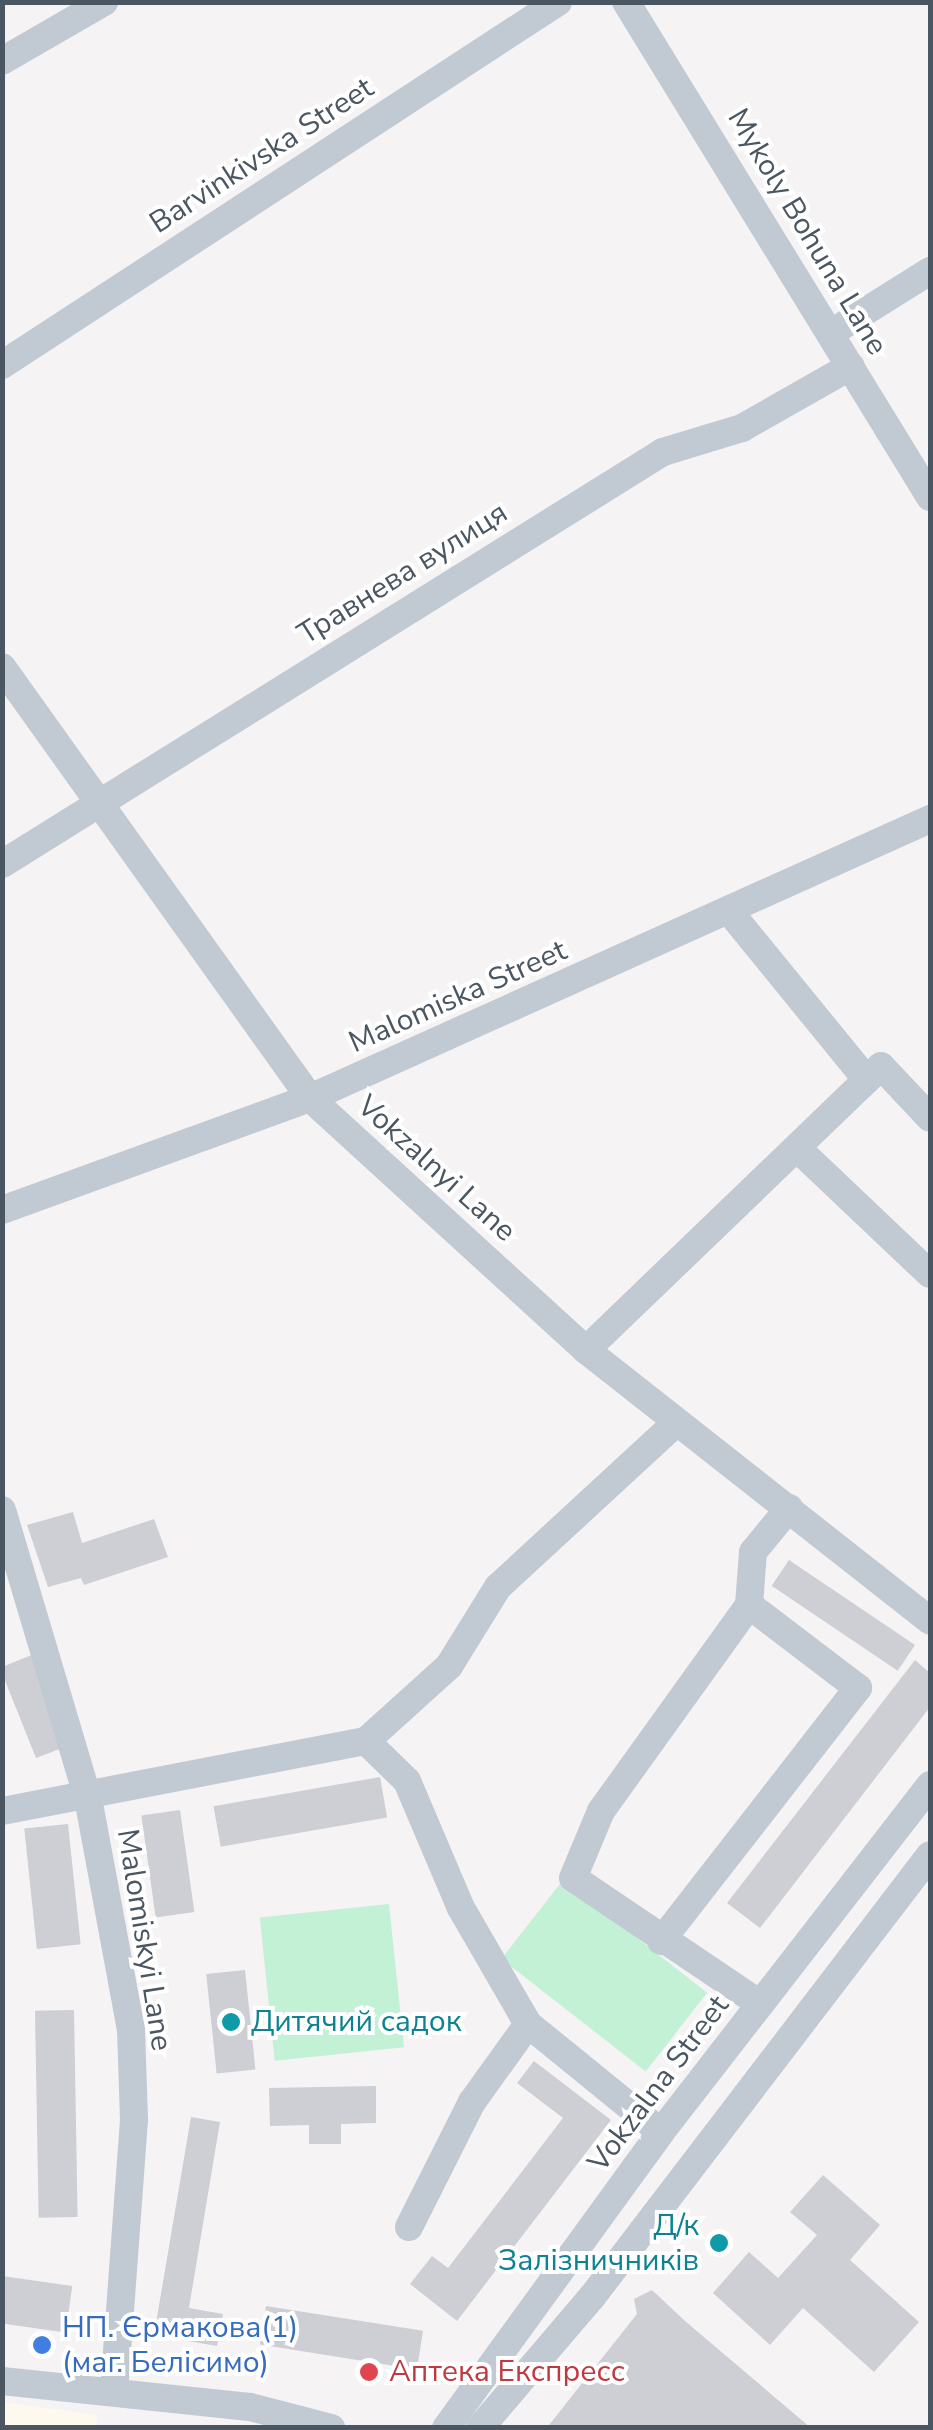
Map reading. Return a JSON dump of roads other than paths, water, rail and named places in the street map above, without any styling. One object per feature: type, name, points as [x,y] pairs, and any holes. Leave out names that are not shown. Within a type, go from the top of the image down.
[{"type":"street","points":[[2,61],[104,2]]},
{"type":"street","name":"Barvinkivska Street","points":[[2,365],[558,2]]},
{"type":"street","name":"Mykoly Bohuna Lane","points":[[626,2],[930,497]]},
{"type":"street","points":[[832,333],[930,271]]},
{"type":"street","name":"Травнева вулиця","points":[[2,864],[663,452],[742,428],[851,366]]},
{"type":"street","name":"Vokzalnyi Lane","points":[[2,667],[310,1098],[586,1350],[930,1621]]},
{"type":"street","name":"Malomiska Street","points":[[2,1210],[310,1098],[930,819]]},
{"type":"street","points":[[730,912],[874,1073],[930,1118]]},
{"type":"street","points":[[586,1350],[874,1073]]},
{"type":"street","points":[[797,1148],[930,1274]]},
{"type":"street","points":[[2,1811],[88,1798],[366,1741],[449,1666],[498,1587],[677,1422]]},
{"type":"street","points":[[760,2004],[573,1878],[610,1796],[749,1605],[752,1552],[789,1508]]},
{"type":"street","name":"Malomiskyi Lane","points":[[2,1510],[88,1798],[130,2029],[134,2120],[114,2392]]},
{"type":"street","points":[[660,1940],[858,1688],[749,1605]]},
{"type":"street","points":[[366,1741],[408,1781],[460,1908],[528,2024],[661,2132]]},
{"type":"street","name":"Vokzalna Street","points":[[446,2428],[661,2132],[930,1785]]},
{"type":"street","points":[[480,2428],[592,2296],[930,1855]]},
{"type":"street","points":[[410,2227],[472,2102],[528,2024]]},
{"type":"street","points":[[2,2381],[250,2406],[331,2428]]},
{"type":"place","name":"Дитячий садок","points":[[231,2022]]},
{"type":"place","name":"Д/к Залізничників","points":[[719,2243]]},
{"type":"place","name":"НП. Єрмакова(1) (маг. Белісимо)","points":[[42,2345]]},
{"type":"place","name":"Аптека Експресс","points":[[369,2372]]}]
